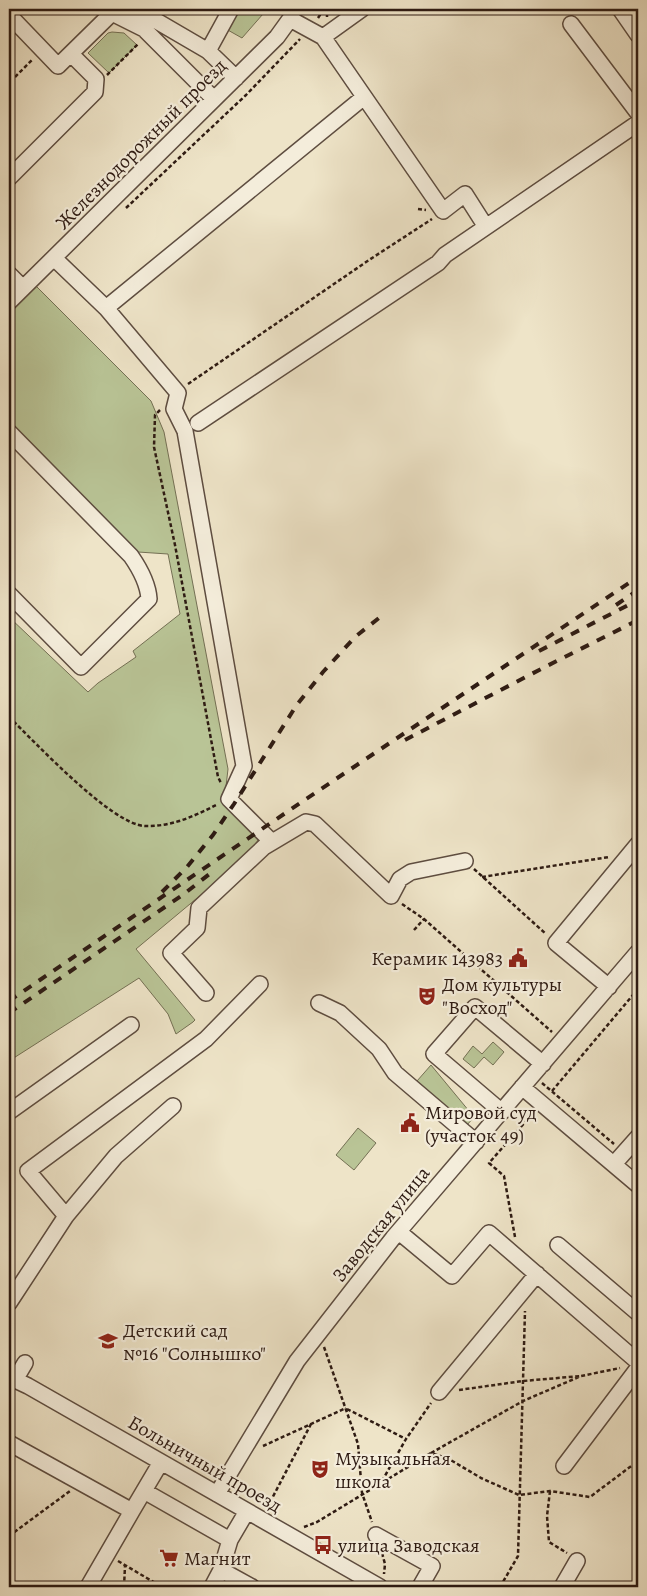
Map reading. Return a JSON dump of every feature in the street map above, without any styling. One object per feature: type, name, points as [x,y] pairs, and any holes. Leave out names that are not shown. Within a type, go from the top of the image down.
[{"type":"street","points":[[136,9],[208,51],[236,78]]},
{"type":"street","points":[[208,51],[231,9]]},
{"type":"street","points":[[323,37],[362,9]]},
{"type":"street","points":[[620,9],[636,28]]},
{"type":"street","points":[[9,15],[58,66],[109,11],[144,29],[214,99]]},
{"type":"street","points":[[292,14],[309,30],[323,37],[443,212],[465,194],[486,227]]},
{"type":"street","name":"Железнодорожный проезд","points":[[9,302],[277,37],[292,14]]},
{"type":"street","points":[[571,24],[638,113]]},
{"type":"street","points":[[9,178],[95,92],[96,80],[71,54]]},
{"type":"street","points":[[106,308],[364,97]]},
{"type":"street","points":[[198,423],[438,263],[445,255],[638,123]]},
{"type":"street","points":[[54,258],[106,308],[178,393],[174,409],[185,431],[244,766],[229,799],[271,841]]},
{"type":"street","points":[[9,274],[23,288]]},
{"type":"street","points":[[9,432],[131,556],[140,569],[148,590],[149,599],[81,667],[9,594]]},
{"type":"street","points":[[206,993],[171,953],[197,928],[199,908],[271,841],[306,822],[315,824],[390,896],[400,879],[411,872],[465,862]]},
{"type":"street","points":[[609,987],[556,943],[634,849]]},
{"type":"street","name":"Заводская улица","points":[[218,1494],[297,1360],[399,1232],[638,952]]},
{"type":"street","points":[[66,1216],[28,1171],[206,1039],[260,984]]},
{"type":"street","points":[[319,1003],[340,1013],[379,1049],[395,1073],[476,1142]]},
{"type":"street","points":[[502,1112],[434,1054],[475,1007],[543,1064]]},
{"type":"street","points":[[9,1112],[131,1025]]},
{"type":"street","points":[[522,1087],[638,1185]]},
{"type":"street","points":[[9,1303],[66,1216],[116,1156],[173,1106]]},
{"type":"street","points":[[614,1164],[638,1137]]},
{"type":"street","points":[[399,1232],[452,1276],[489,1233],[537,1274],[635,1365],[564,1466]]},
{"type":"street","points":[[558,1246],[638,1313]]},
{"type":"street","points":[[439,1392],[537,1274]]},
{"type":"street","points":[[12,1378],[24,1363]]},
{"type":"street","name":"Больничный проезд","points":[[12,1378],[247,1511],[381,1583]]},
{"type":"street","points":[[9,1443],[132,1512]]},
{"type":"street","points":[[88,1587],[160,1462]]},
{"type":"street","points":[[144,1491],[230,1540]]},
{"type":"street","points":[[212,1587],[222,1570],[230,1540],[247,1511]]},
{"type":"street","points":[[376,1534],[432,1566],[420,1587]]},
{"type":"street","points":[[562,1587],[575,1559]]},
{"type":"street","points":[[222,1570],[252,1587]]},
{"type":"path","points":[[125,209],[246,95],[309,30]]},
{"type":"path","points":[[96,86],[149,34]]},
{"type":"path","points":[[15,77],[43,50]]},
{"type":"path","points":[[418,210],[443,212]]},
{"type":"path","points":[[178,393],[206,371],[443,212]]},
{"type":"path","points":[[9,718],[97,801],[118,816],[143,826],[170,825],[229,799],[218,777],[175,545],[154,447],[155,415],[161,410]]},
{"type":"path","points":[[482,877],[634,849]]},
{"type":"path","points":[[465,862],[556,943]]},
{"type":"path","points":[[390,896],[424,920],[562,1041]]},
{"type":"path","points":[[414,930],[424,920]]},
{"type":"path","points":[[624,1153],[552,1091],[638,990]]},
{"type":"path","points":[[519,1259],[504,1176],[489,1163],[533,1113]]},
{"type":"path","points":[[500,1587],[518,1556],[526,1287]]},
{"type":"path","points":[[319,1332],[358,1444],[362,1493],[386,1564],[381,1583]]},
{"type":"path","points":[[382,1482],[406,1440],[439,1392],[523,1381],[581,1376],[635,1365]]},
{"type":"path","points":[[298,1530],[317,1522],[362,1493],[523,1401],[581,1376]]},
{"type":"path","points":[[259,1447],[346,1408]]},
{"type":"path","points":[[346,1408],[406,1440]]},
{"type":"path","points":[[266,1511],[312,1422]]},
{"type":"path","points":[[431,1453],[449,1459],[481,1478],[520,1495],[550,1490],[590,1497],[638,1461]]},
{"type":"path","points":[[9,1536],[81,1483]]},
{"type":"path","points":[[550,1490],[547,1516],[549,1542],[575,1559]]},
{"type":"path","points":[[107,1555],[162,1587]]},
{"type":"path","points":[[124,1587],[125,1566]]},
{"type":"path","points":[[638,1574],[632,1586],[638,1587]]},
{"type":"path","points":[[181,1587],[192,1583],[200,1587]]},
{"type":"green space","points":[[236,9],[263,9],[263,14],[242,38],[226,29]]},
{"type":"green space","points":[[108,33],[124,33],[137,45],[109,73],[88,53]]},
{"type":"green space","points":[[36,286],[151,401],[164,432],[228,769],[224,804],[258,840],[254,846],[202,894],[136,949],[195,1020],[193,1022],[176,1034],[168,1014],[139,978],[9,1061],[9,617],[88,692],[136,657],[133,651],[180,614],[168,554],[138,552],[9,420],[9,313]]},
{"type":"green space","points":[[493,1042],[504,1052],[493,1065],[484,1057],[474,1068],[463,1059],[473,1046],[482,1054]]},
{"type":"green space","points":[[431,1065],[474,1117],[467,1125],[417,1081]]},
{"type":"green space","points":[[358,1128],[376,1143],[354,1170],[336,1155]]},
{"type":"railway","points":[[9,1001],[638,577]]},
{"type":"railway","points":[[616,605],[638,590]]},
{"type":"railway","points":[[539,651],[638,600]]},
{"type":"railway","points":[[162,892],[187,867],[213,835],[296,706],[323,672],[355,637],[384,614]]},
{"type":"railway","points":[[405,740],[638,620]]},
{"type":"railway","points":[[9,1013],[184,894],[212,872]]},
{"type":"place","name":"Керамик 143983","points":[[518,958]]},
{"type":"place","name":"Дом культуры \"Восход\"","points":[[427,996]]},
{"type":"place","name":"Мировой суд (участок 49)","points":[[410,1123]]},
{"type":"place","name":"Детский сад №16 \"Солнышко\"","points":[[108,1341]]},
{"type":"place","name":"Музыкальная школа","points":[[320,1469]]},
{"type":"place","name":"улица Заводская","points":[[323,1545]]},
{"type":"place","name":"Магнит","points":[[169,1558]]}]
